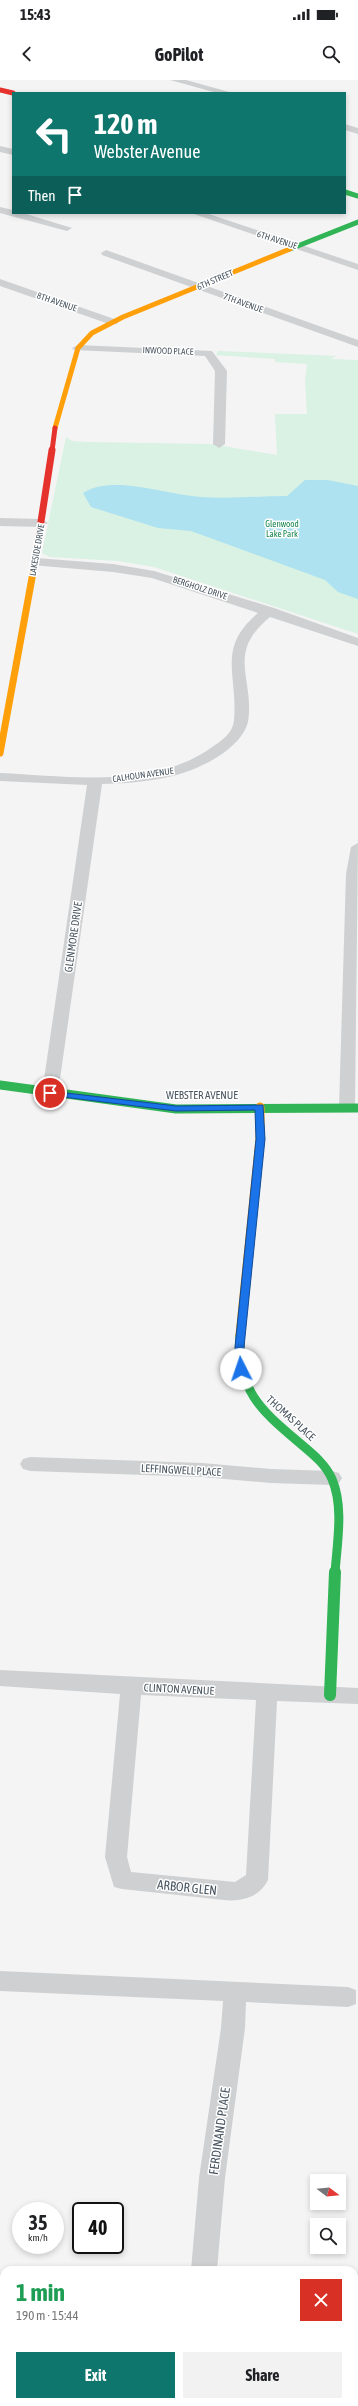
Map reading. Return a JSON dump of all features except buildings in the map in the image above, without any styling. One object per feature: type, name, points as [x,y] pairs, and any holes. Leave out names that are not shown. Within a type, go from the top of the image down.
[{"type":"street","points":[[175,80],[224,92]]},
{"type":"street","points":[[0,90],[12,93]]},
{"type":"street","points":[[346,127],[358,131]]},
{"type":"street","points":[[0,149],[12,152]]},
{"type":"street","points":[[346,192],[358,196]]},
{"type":"street","points":[[0,210],[12,213]]},
{"type":"street","points":[[15,214],[67,228]]},
{"type":"street","name":"6TH AVENUE","points":[[199,214],[358,267]]},
{"type":"street","name":"6TH STREET","points":[[78,348],[98,329],[113,322],[358,222]]},
{"type":"street","name":"7TH AVENUE","points":[[106,253],[197,288],[358,344]]},
{"type":"street","name":"8TH AVENUE","points":[[0,282],[113,322]]},
{"type":"street","name":"INWOOD PLACE","points":[[78,348],[208,353],[220,371],[219,444]]},
{"type":"street","name":"LAKESIDE DRIVE","points":[[0,753],[36,562],[54,431],[78,348]]},
{"type":"street","points":[[0,522],[42,523]]},
{"type":"street","name":"BERGHOLZ DRIVE","points":[[36,562],[113,568],[154,574],[358,642]]},
{"type":"street","name":"CALHOUN AVENUE","points":[[0,777],[96,780],[171,773],[189,767],[219,751],[236,734],[241,720],[239,654],[244,636],[251,626],[269,612]]},
{"type":"street","name":"GLENMORE DRIVE","points":[[50,1093],[96,780]]},
{"type":"street","points":[[353,1108],[354,874],[358,847]]},
{"type":"street","name":"WEBSTER AVENUE","points":[[0,1085],[176,1109],[260,1107],[353,1108]]},
{"type":"street","name":"THOMAS PLACE","points":[[260,1107],[260,1139],[240,1347],[241,1369],[247,1390],[260,1408],[319,1460],[332,1478],[336,1491],[338,1515],[330,1695]]},
{"type":"street","name":"LEFFINGWELL PLACE","points":[[30,1464],[202,1470],[271,1476],[332,1478]]},
{"type":"street","name":"CLINTON AVENUE","points":[[0,1678],[267,1693],[358,1696]]},
{"type":"street","name":"ARBOR GLEN","points":[[131,1686],[116,1858],[122,1880],[224,1892],[239,1892],[257,1880],[267,1693]]},
{"type":"street","points":[[0,1980],[348,1997]]},
{"type":"street","name":"FERDINAND PLACE","points":[[204,2266],[212,2178],[233,2028],[235,1992]]},
{"type":"green space","name":"Glenwood Lake Park","points":[[218,351],[336,356],[331,359],[358,360],[358,634],[154,567],[118,561],[50,557],[42,553],[66,437],[72,441],[86,442],[210,444],[277,455],[275,414],[307,414],[305,381],[307,364],[275,362],[275,359],[216,355]]},
{"type":"water","points":[[305,480],[328,480],[358,486],[358,599],[338,592],[325,580],[191,531],[158,528],[91,507],[83,493],[95,488],[109,485],[124,485],[212,498],[287,496]]},
{"type":"traffic: fast","points":[[346,192],[358,196]]},
{"type":"traffic: fast","points":[[290,249],[358,222]]},
{"type":"traffic: fast","points":[[0,1085],[176,1109],[358,1108]]},
{"type":"traffic: fast","points":[[240,1335],[239,1355],[242,1372],[247,1387],[255,1400],[265,1412],[320,1462],[330,1474],[334,1483],[338,1515],[330,1695]]},
{"type":"traffic: slow","points":[[55,428],[78,348],[92,333],[123,317],[290,249]]},
{"type":"traffic: slow","points":[[0,753],[34,567]]},
{"type":"traffic: slow","points":[[240,1335],[260,1139],[260,1107]]},
{"type":"traffic: jam","points":[[0,90],[12,93]]},
{"type":"traffic: jam","points":[[34,567],[55,428]]},
{"type":"route","points":[[50,1093],[176,1109],[260,1107],[260,1139],[240,1347],[241,1369]]}]
